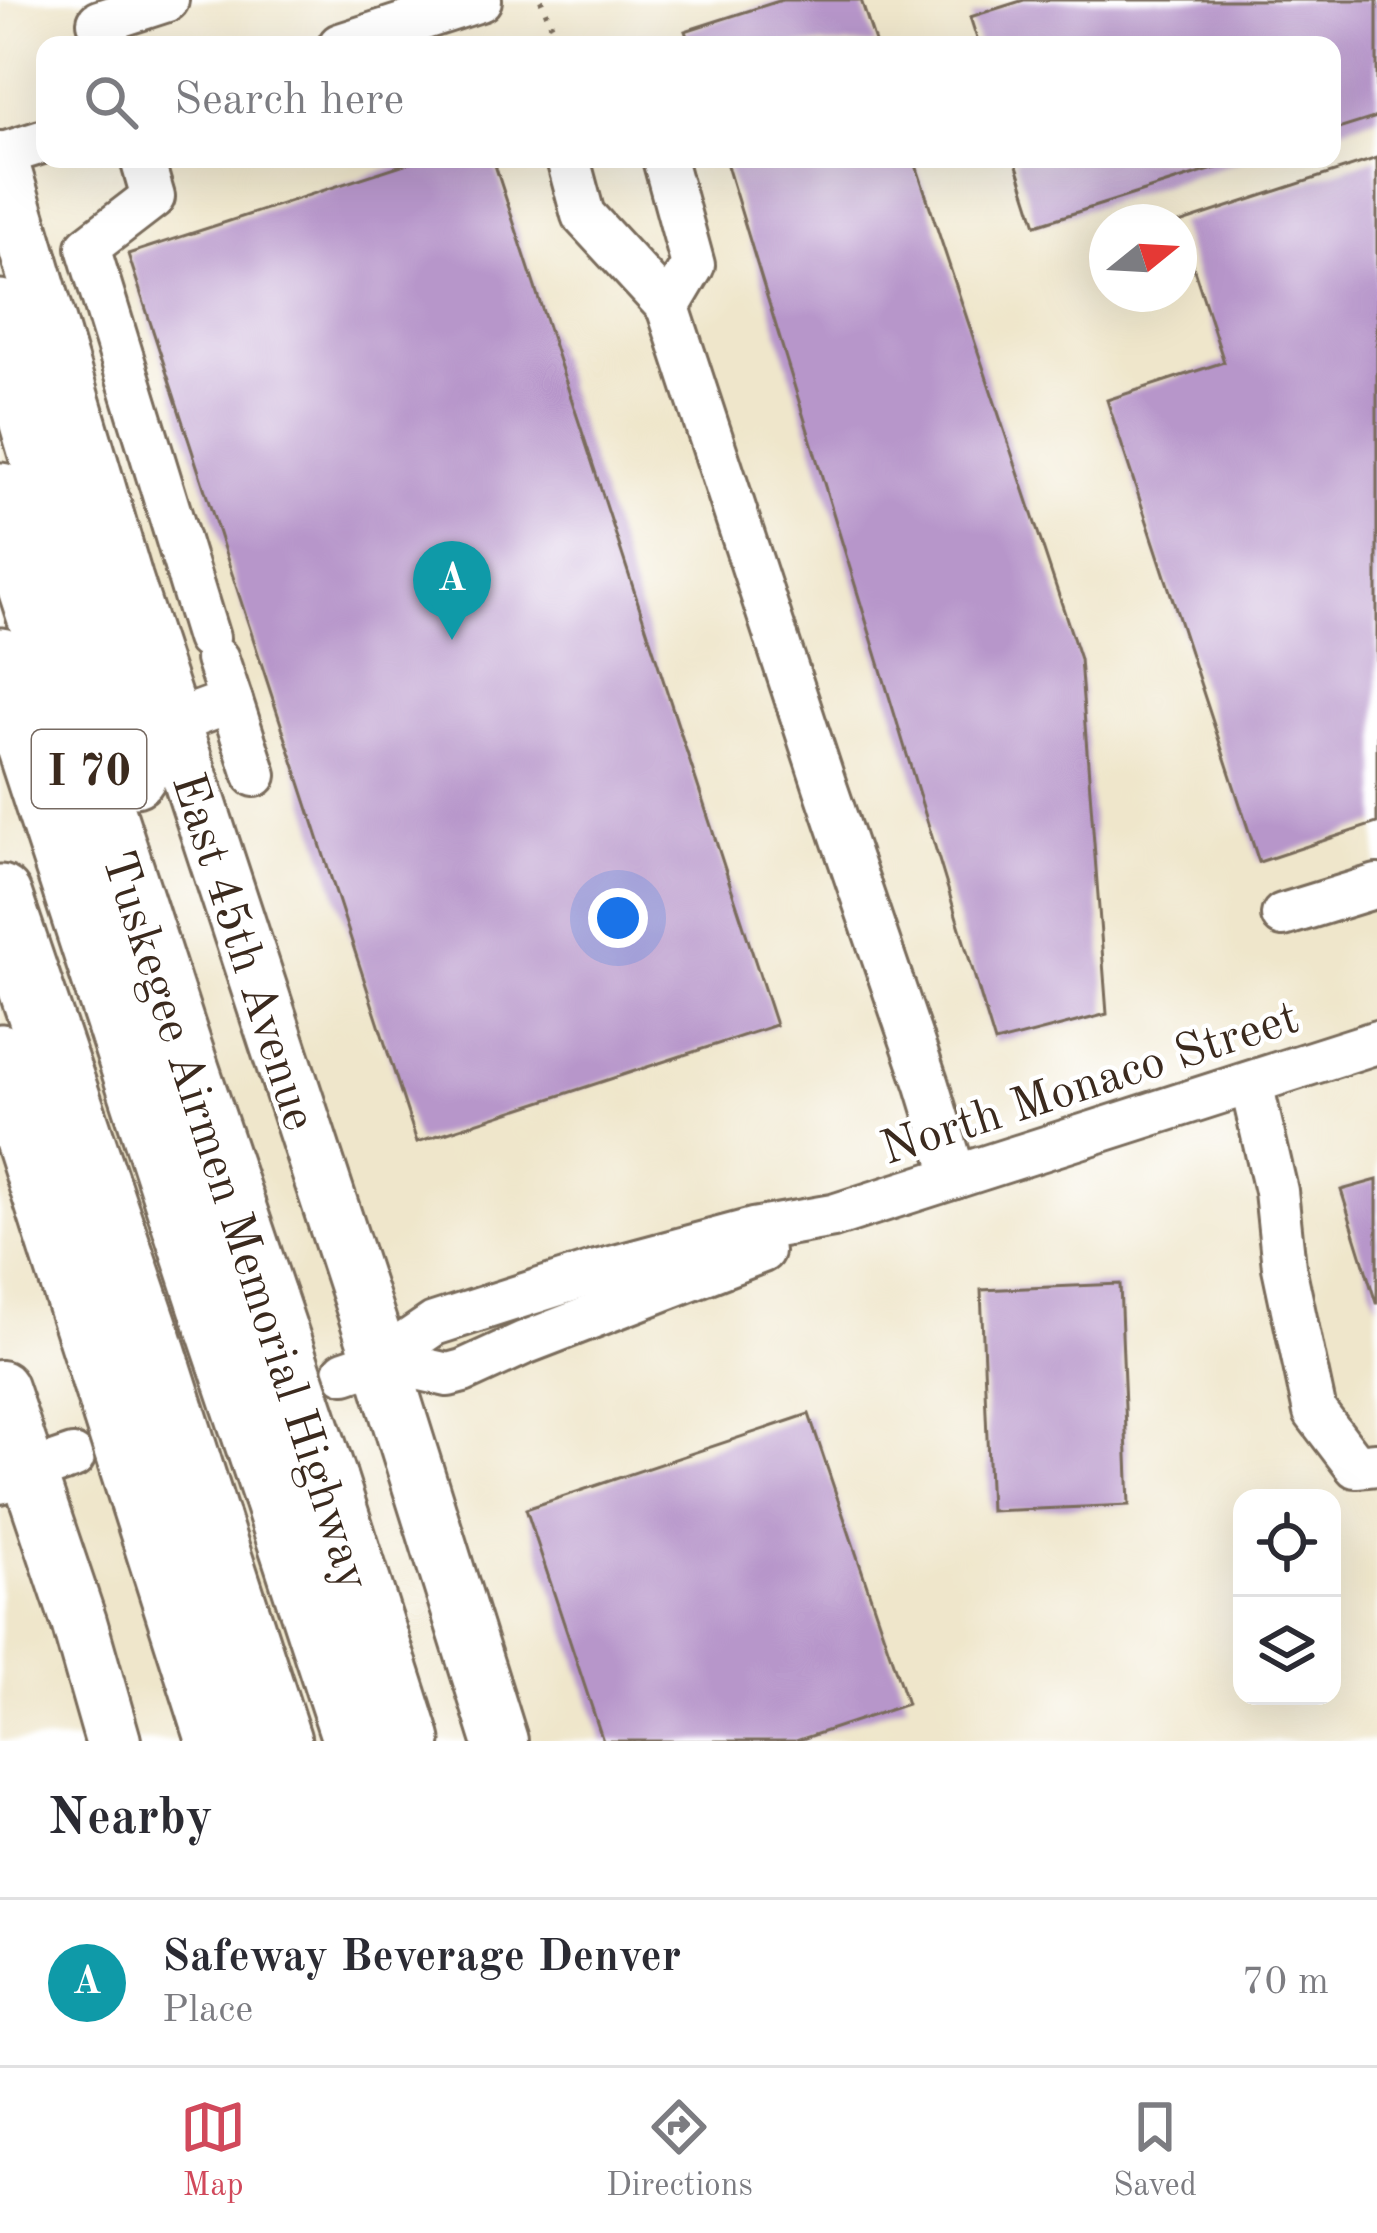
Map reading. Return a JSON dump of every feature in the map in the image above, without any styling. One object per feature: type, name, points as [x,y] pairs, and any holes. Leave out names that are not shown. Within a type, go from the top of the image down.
[{"type":"highway","points":[[0,312],[151,836],[178,1043]]},
{"type":"highway","name":"Tuskegee Airmen Memorial Highway","points":[[0,495],[178,1043],[239,1307],[300,1487],[409,1741]]},
{"type":"highway","points":[[0,660],[239,1307]]},
{"type":"highway","points":[[0,897],[123,1346],[180,1528],[219,1741]]},
{"type":"highway","points":[[0,1056],[123,1346]]},
{"type":"highway","points":[[300,1487],[355,1741]]},
{"type":"highway","points":[[180,1528],[279,1741]]},
{"type":"main road","name":"East 45th Avenue","points":[[0,157],[363,1366],[500,1741]]},
{"type":"main road","points":[[0,1388],[33,1471],[113,1741]]},
{"type":"street","points":[[99,22],[167,0]]},
{"type":"street","points":[[366,36],[461,3]]},
{"type":"street","points":[[0,157],[36,144]]},
{"type":"street","points":[[145,168],[153,196],[88,247],[255,776]]},
{"type":"street","points":[[571,168],[584,215],[668,307],[955,1177]]},
{"type":"street","points":[[666,168],[693,265],[668,307]]},
{"type":"street","points":[[171,723],[231,701]]},
{"type":"street","points":[[1283,915],[1377,886]]},
{"type":"street","name":"North Monaco Street","points":[[363,1366],[434,1324],[593,1273],[752,1230],[832,1216],[1377,1042]]},
{"type":"street","points":[[1251,1083],[1276,1191],[1284,1267],[1315,1412],[1355,1466],[1377,1464]]},
{"type":"path","points":[[541,0],[556,36]]},
{"type":"building","points":[[782,0],[861,0],[873,36],[687,36],[685,31]]},
{"type":"building","points":[[1024,0],[1377,0],[1377,117],[1341,128],[1341,36],[976,36],[970,17]]},
{"type":"building","points":[[1377,158],[1377,823],[1259,862],[1107,400],[1224,362],[1197,279],[1197,217]]},
{"type":"building","points":[[392,168],[496,168],[776,1025],[417,1142],[128,254]]},
{"type":"building","points":[[728,168],[917,168],[1080,659],[1107,1014],[995,1043]]},
{"type":"building","points":[[1018,168],[1217,168],[1103,204],[1089,204],[1089,208],[1036,225]]},
{"type":"building","points":[[1377,1180],[1377,1303],[1376,1303],[1341,1190]]},
{"type":"building","points":[[1120,1284],[1129,1505],[990,1511],[981,1290]]},
{"type":"building","points":[[809,1414],[907,1704],[796,1741],[603,1741],[526,1509]]},
{"type":"place","name":"Safeway Beverage Denver","points":[[452,640]]}]
